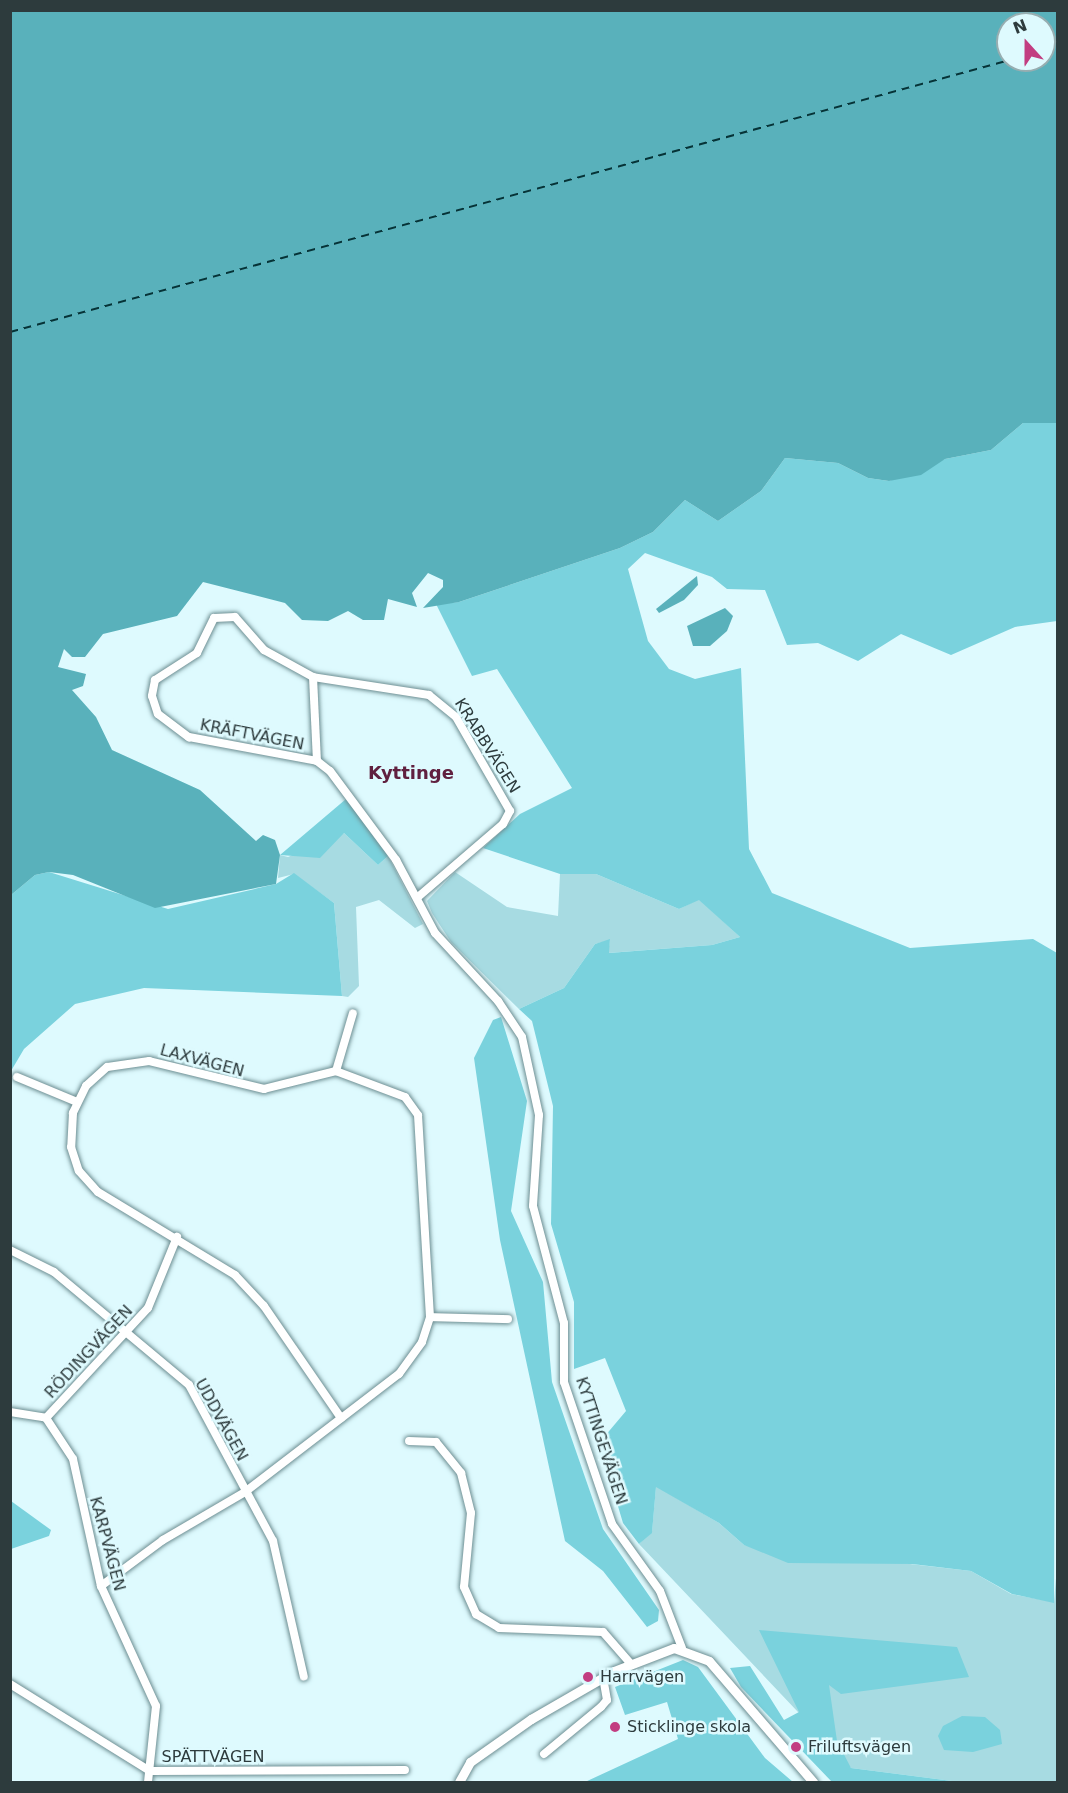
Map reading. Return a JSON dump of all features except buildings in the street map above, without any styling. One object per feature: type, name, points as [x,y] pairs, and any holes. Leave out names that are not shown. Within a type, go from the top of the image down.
[{"type":"street","name":"KRÄFTVÄGEN","points":[[313,677],[271,655],[235,617],[220,615],[211,621],[192,658],[155,680],[152,696],[166,723],[189,737],[317,761],[330,771],[418,897]]},
{"type":"street","points":[[313,677],[317,761]]},
{"type":"street","name":"KRABBVÄGEN","points":[[313,677],[440,699],[507,802],[510,811],[503,824],[418,897]]},
{"type":"street","name":"KYTTINGEVÄGEN","points":[[418,897],[435,933],[511,1017],[530,1057],[539,1115],[533,1206],[564,1323],[564,1382],[612,1524],[660,1591],[682,1648]]},
{"type":"street","points":[[101,1586],[163,1540],[245,1492],[405,1367],[422,1342],[430,1317],[418,1115],[405,1097],[388,1088],[336,1071],[353,1014]]},
{"type":"street","name":"LAXVÄGEN","points":[[336,1071],[255,1089],[134,1060],[95,1075],[77,1102],[70,1131],[79,1171],[98,1192],[177,1237],[248,1287],[341,1418]]},
{"type":"street","points":[[17,1077],[77,1102]]},
{"type":"street","name":"RÖDINGVÄGEN","points":[[46,1418],[126,1336],[148,1308],[177,1237]]},
{"type":"street","name":"UDDVÄGEN","points":[[10,1251],[54,1272],[126,1336],[189,1385],[273,1541],[304,1677]]},
{"type":"street","points":[[430,1317],[508,1319]]},
{"type":"street","points":[[10,1412],[46,1418]]},
{"type":"street","name":"KARPVÄGEN","points":[[46,1418],[73,1459],[101,1586],[156,1706],[148,1782]]},
{"type":"street","points":[[409,1442],[436,1442],[461,1473],[471,1513],[464,1587],[476,1614],[498,1628],[603,1632],[630,1664]]},
{"type":"street","points":[[459,1782],[470,1762],[603,1677],[655,1651],[682,1648],[717,1669],[813,1782]]},
{"type":"street","points":[[544,1754],[607,1700],[603,1677]]},
{"type":"street","name":"SPÄTTVÄGEN","points":[[10,1684],[150,1771],[405,1770]]},
{"type":"shaded area","points":[[11,10],[1057,11],[1057,423],[1023,423],[991,450],[945,459],[921,475],[889,481],[868,478],[838,463],[785,458],[761,491],[718,521],[685,500],[653,532],[620,548],[459,602],[423,608],[443,587],[443,580],[428,573],[412,593],[417,607],[388,599],[384,620],[363,620],[348,611],[328,621],[302,620],[285,603],[203,582],[177,616],[103,634],[85,657],[72,657],[64,649],[58,667],[86,674],[83,686],[72,690],[96,717],[112,750],[200,790],[256,841],[263,835],[275,840],[280,855],[276,884],[155,908],[73,875],[49,872],[35,875],[11,895]]},
{"type":"shaded area","points":[[1023,423],[1057,423],[1057,621],[1015,627],[951,655],[901,634],[858,661],[818,643],[787,645],[765,590],[727,589],[712,577],[645,553],[628,569],[648,641],[669,669],[695,679],[741,668],[749,849],[772,893],[910,948],[1033,939],[1057,953],[1054,1603],[1012,1594],[971,1571],[912,1564],[788,1563],[744,1545],[719,1523],[656,1487],[652,1533],[639,1544],[623,1523],[599,1443],[626,1411],[605,1358],[574,1369],[574,1302],[551,1224],[553,1106],[532,1021],[519,1009],[564,988],[595,944],[610,939],[609,953],[712,945],[740,937],[699,900],[679,909],[596,874],[560,874],[483,848],[520,814],[572,788],[497,669],[472,676],[436,604],[459,602],[620,548],[653,532],[685,500],[718,521],[761,491],[785,458],[838,463],[868,478],[889,481],[945,459],[991,450]]},
{"type":"shaded area","points":[[697,576],[698,585],[684,600],[659,613],[656,609]]},
{"type":"shaded area","points":[[725,608],[733,616],[727,631],[710,646],[693,646],[687,626]]},
{"type":"shaded area","points":[[346,799],[388,856],[378,865],[344,833],[320,858],[280,855]]},
{"type":"shaded area","points":[[344,833],[378,865],[388,856],[423,924],[415,928],[379,900],[356,907],[359,986],[348,997],[342,996],[334,903],[294,874],[278,878],[280,855],[288,857]]},
{"type":"shaded area","points":[[49,872],[168,909],[276,884],[294,873],[334,903],[342,996],[144,988],[75,1004],[24,1049],[11,1071],[11,895],[35,875]]},
{"type":"shaded area","points":[[455,872],[507,907],[558,916],[560,874],[596,874],[679,909],[699,899],[740,937],[712,945],[608,953],[610,940],[595,944],[564,988],[519,1009],[451,942],[432,913],[427,901]]},
{"type":"shaded area","points":[[501,1017],[527,1101],[511,1211],[543,1282],[552,1382],[603,1529],[659,1610],[658,1621],[647,1627],[603,1571],[565,1541],[500,1240],[474,1058],[493,1020]]},
{"type":"shaded area","points":[[656,1486],[719,1523],[744,1545],[971,1571],[1011,1594],[1054,1602],[1057,1566],[1057,1782],[960,1782],[851,1768],[639,1544],[652,1532]]},
{"type":"shaded area","points":[[11,1501],[51,1530],[49,1536],[11,1549]]},
{"type":"shaded area","points":[[759,1630],[957,1647],[969,1677],[841,1694],[829,1685],[837,1741],[851,1768],[960,1782],[832,1782],[741,1687],[730,1668],[750,1666],[784,1720],[799,1712]]},
{"type":"shaded area","points":[[683,1660],[698,1667],[765,1758],[793,1782],[585,1782],[678,1739],[667,1702],[625,1715],[615,1687]]},
{"type":"shaded area","points":[[962,1716],[985,1717],[1000,1730],[1002,1744],[973,1752],[944,1750],[938,1736],[943,1726]]},
{"type":"ferry route","points":[[10,332],[996,64]]},
{"type":"place","name":"Harrvägen","points":[[588,1677]]},
{"type":"place","name":"Sticklinge skola","points":[[615,1727]]},
{"type":"place","name":"Friluftsvägen","points":[[796,1747]]},
{"type":"district","name":"Kyttinge","points":[[411,773]]}]
